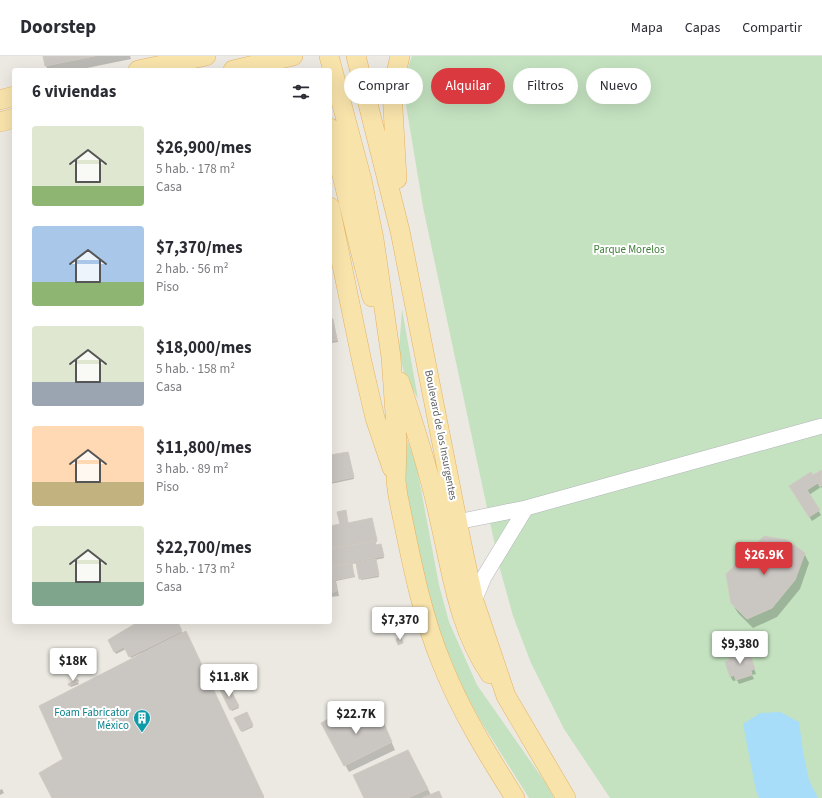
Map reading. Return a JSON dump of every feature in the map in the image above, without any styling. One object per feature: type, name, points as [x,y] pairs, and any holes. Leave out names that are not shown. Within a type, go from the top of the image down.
[{"type":"main road","points":[[148,68],[206,56]]},
{"type":"main road","points":[[250,68],[287,56],[299,68]]},
{"type":"main road","points":[[329,56],[362,180],[372,231],[391,357],[397,442],[396,481],[419,595],[442,664],[461,707],[492,762],[515,798]]},
{"type":"main road","name":"Boulevard de los Insurgentes","points":[[356,56],[400,231],[474,601],[506,696],[566,798]]},
{"type":"main road","points":[[400,56],[392,92],[400,231]]},
{"type":"main road","points":[[0,100],[12,97]]},
{"type":"main road","points":[[0,122],[12,119]]},
{"type":"main road","points":[[332,135],[342,172],[360,254],[378,320],[415,428],[440,522],[459,608],[472,642],[483,664],[506,696]]},
{"type":"main road","points":[[332,217],[375,418],[396,481]]},
{"type":"main road","points":[[397,442],[399,428],[402,425],[405,424],[415,428]]},
{"type":"lane","points":[[457,522],[526,508],[822,426]]},
{"type":"lane","points":[[474,601],[484,577],[526,508]]},
{"type":"green space","name":"Parque Morelos","points":[[412,56],[822,56],[822,798],[610,798],[564,729],[531,663],[513,616],[500,569],[423,207],[406,104],[423,104],[423,68],[408,67]]},
{"type":"green space","points":[[402,309],[418,399],[404,373],[399,351]]},
{"type":"green space","points":[[404,431],[416,463],[439,585],[449,622],[477,685],[545,782],[554,798],[529,798],[463,690],[439,631],[415,542],[406,495]]},
{"type":"water","points":[[780,712],[799,722],[809,780],[818,798],[759,798],[756,791],[743,724],[760,713]]},
{"type":"building","points":[[43,56],[95,56],[45,66]]},
{"type":"building","points":[[332,319],[333,319],[337,340],[332,341]]},
{"type":"building","points":[[348,452],[354,477],[332,482],[332,455]]},
{"type":"building","points":[[822,470],[822,485],[820,487],[818,483],[807,490],[820,510],[809,517],[789,486],[811,472],[813,475]]},
{"type":"building","points":[[346,510],[348,523],[372,518],[377,540],[332,549],[332,526],[340,524],[337,512]]},
{"type":"building","points":[[764,536],[787,540],[805,553],[795,580],[772,608],[747,619],[731,603],[726,574]]},
{"type":"building","points":[[375,541],[376,545],[381,544],[384,556],[332,567],[332,549]]},
{"type":"building","points":[[376,559],[379,575],[359,579],[356,563]]},
{"type":"building","points":[[352,563],[354,576],[335,580],[332,567]]},
{"type":"building","points":[[332,567],[337,591],[332,592]]},
{"type":"building","points":[[135,624],[179,624],[182,631],[129,657],[124,647],[114,652],[108,640]]},
{"type":"building","name":"Foam Fabricator México","points":[[186,631],[264,797],[52,798],[39,773],[63,759],[39,706]]},
{"type":"building","points":[[401,637],[403,643],[398,645],[396,639]]},
{"type":"building","points":[[743,651],[745,655],[750,654],[755,669],[751,670],[752,675],[736,680],[734,675],[730,677],[725,662],[730,660],[728,656]]},
{"type":"building","points":[[77,679],[79,681],[69,686],[68,684]]},
{"type":"building","points":[[228,685],[239,706],[230,710],[220,690]]},
{"type":"building","points":[[347,709],[353,722],[378,710],[392,742],[344,766],[321,723]]},
{"type":"building","points":[[247,712],[253,725],[241,731],[234,718]]},
{"type":"building","points":[[408,750],[428,789],[408,798],[364,798],[353,775]]},
{"type":"building","points":[[439,791],[442,798],[422,798]]},
{"type":"place","name":"Foam Fabricator México","points":[[142,733]]}]
